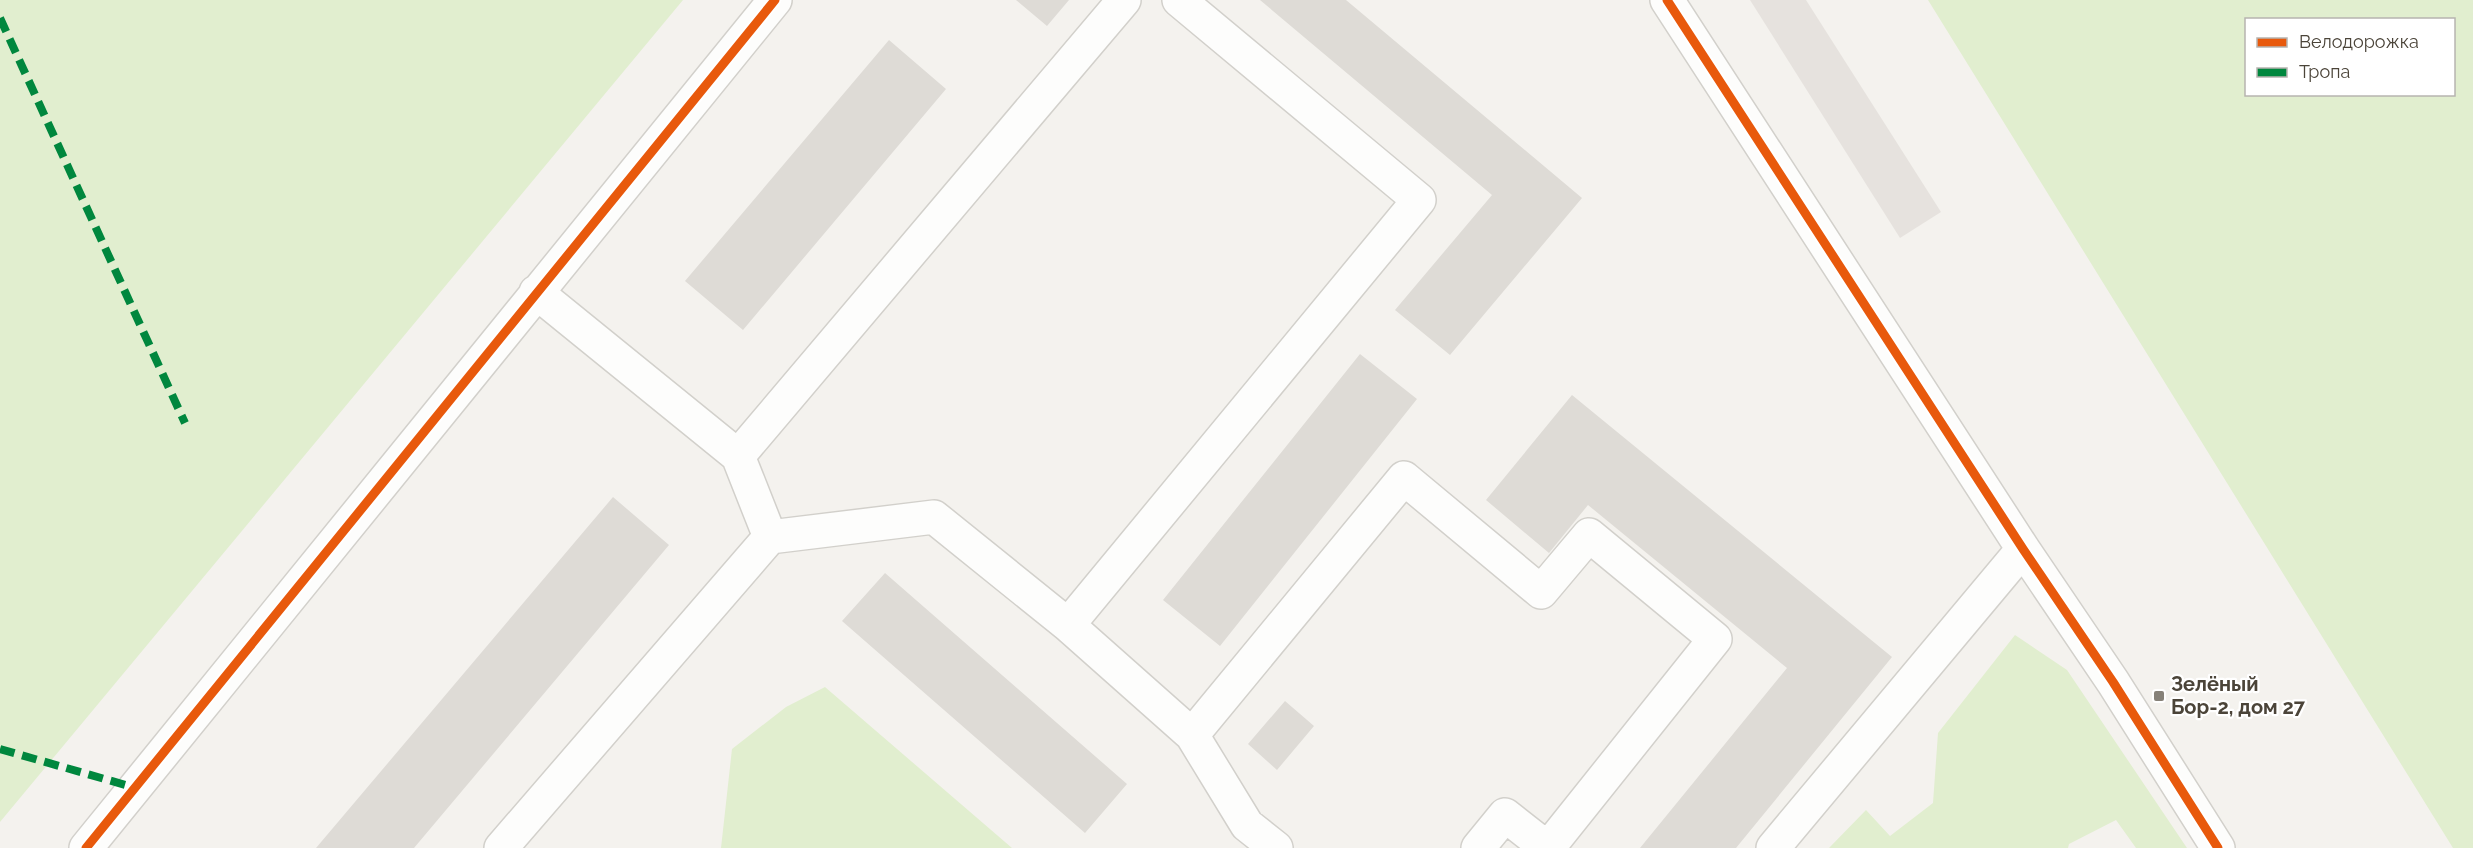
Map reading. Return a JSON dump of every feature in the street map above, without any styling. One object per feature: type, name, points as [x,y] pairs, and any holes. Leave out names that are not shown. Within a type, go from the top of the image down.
[{"type":"street","points":[[86,848],[775,0]]},
{"type":"street","points":[[738,456],[1125,0]]},
{"type":"street","points":[[1068,625],[1419,200],[1179,0]]},
{"type":"street","points":[[1667,0],[2023,549],[2113,681],[2218,848]]},
{"type":"street","points":[[536,292],[738,456],[770,537]]},
{"type":"street","points":[[1192,735],[1404,478],[1541,592],[1589,535],[1715,639],[1547,848],[1505,815],[1478,848]]},
{"type":"street","points":[[501,848],[770,537],[934,517],[1068,625],[1192,735],[1247,825],[1276,848]]},
{"type":"street","points":[[1773,848],[2023,549]]},
{"type":"shaded area","points":[[1750,0],[1806,0],[1941,212],[1900,238]]},
{"type":"green space","points":[[0,0],[683,0],[0,822]]},
{"type":"green space","points":[[1928,0],[2473,0],[2473,848],[2453,848]]},
{"type":"green space","points":[[2015,635],[2067,670],[2187,848],[2136,848],[2116,820],[2069,844],[2068,848],[1829,848],[1866,810],[1890,836],[1933,803],[1938,733]]},
{"type":"green space","points":[[825,687],[1012,848],[721,848],[732,749],[786,707]]},
{"type":"building","points":[[1016,0],[1069,0],[1047,26]]},
{"type":"building","points":[[1260,0],[1346,0],[1582,198],[1450,355],[1395,310],[1492,195]]},
{"type":"building","points":[[889,40],[946,89],[743,330],[685,281]]},
{"type":"building","points":[[1360,354],[1417,399],[1220,646],[1163,600]]},
{"type":"building","points":[[1572,395],[1892,657],[1736,848],[1640,848],[1787,668],[1588,505],[1549,553],[1486,500]]},
{"type":"building","points":[[613,497],[669,545],[414,848],[316,848]]},
{"type":"building","points":[[885,573],[1127,784],[1085,833],[842,621]]},
{"type":"building","points":[[1285,701],[1314,726],[1277,770],[1248,744]]},
{"type":"marked path","points":[[0,18],[185,423]]},
{"type":"marked path","points":[[0,749],[136,788]]},
{"type":"cycle path","points":[[86,848],[775,0]]},
{"type":"cycle path","points":[[1667,0],[2023,549],[2113,682],[2218,848]]},
{"type":"place","name":"Зелёный Бор-2, дом 27","points":[[2159,696]]}]
